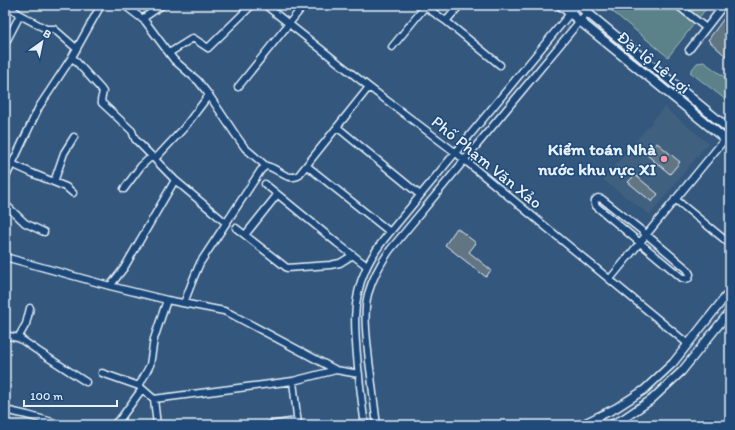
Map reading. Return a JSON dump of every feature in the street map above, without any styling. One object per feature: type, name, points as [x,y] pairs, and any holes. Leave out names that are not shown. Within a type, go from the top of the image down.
[{"type":"main road","name":"Đại lộ Lê Lợi","points":[[560,5],[728,140]]},
{"type":"main road","name":"Đại lộ Lê Lợi","points":[[578,5],[730,130]]},
{"type":"street","points":[[8,5],[20,15],[46,29],[53,29],[77,49]]},
{"type":"street","points":[[5,179],[39,107],[77,49],[102,5]]},
{"type":"street","points":[[124,5],[146,21],[178,64],[198,81],[245,148],[266,166],[272,167],[286,176],[293,178],[298,176],[369,87]]},
{"type":"street","points":[[142,19],[162,5]]},
{"type":"street","points":[[169,53],[193,38],[208,48],[252,5]]},
{"type":"street","name":"Phố Phạm Văn Xảo","points":[[265,5],[456,153],[688,344]]},
{"type":"street","points":[[238,87],[304,5]]},
{"type":"street","points":[[446,21],[460,5]]},
{"type":"street","points":[[364,425],[354,316],[358,292],[367,266],[390,232],[578,5]]},
{"type":"street","points":[[376,425],[366,315],[368,295],[380,263],[593,5]]},
{"type":"street","points":[[677,5],[706,28]]},
{"type":"street","points":[[689,50],[724,5]]},
{"type":"street","points":[[392,47],[424,8],[427,8],[446,21],[500,65]]},
{"type":"street","points":[[5,44],[20,15]]},
{"type":"street","points":[[72,57],[103,92],[101,100],[102,103],[132,131],[135,139],[175,180],[226,223]]},
{"type":"street","points":[[124,189],[141,166],[153,157],[184,128],[209,95]]},
{"type":"street","points":[[337,127],[420,195]]},
{"type":"street","points":[[54,182],[64,153],[74,137]]},
{"type":"street","points":[[610,279],[675,199],[728,140]]},
{"type":"street","points":[[12,164],[66,187],[73,192]]},
{"type":"street","points":[[184,303],[200,264],[260,170],[266,166]]},
{"type":"street","points":[[307,166],[390,232]]},
{"type":"street","points":[[110,286],[124,268],[175,180]]},
{"type":"street","points":[[265,184],[367,266]]},
{"type":"street","points":[[246,235],[277,195]]},
{"type":"street","points":[[596,199],[602,199],[646,234],[690,272],[689,278],[682,278],[640,242],[596,206],[596,199]]},
{"type":"street","points":[[675,199],[730,244]]},
{"type":"street","points":[[5,204],[25,223],[44,232]]},
{"type":"street","points":[[236,228],[287,268],[330,265],[340,263],[353,255]]},
{"type":"street","points":[[5,257],[110,286],[231,314],[336,370],[359,374]]},
{"type":"street","points":[[578,425],[616,408],[644,390],[673,363],[730,291]]},
{"type":"street","points":[[113,425],[121,418],[140,388],[150,365],[154,339],[167,300]]},
{"type":"street","points":[[18,338],[26,324],[30,308]]},
{"type":"street","points":[[610,425],[623,419],[651,400],[682,371],[730,311]]},
{"type":"street","points":[[5,335],[18,338],[86,382]]},
{"type":"street","points":[[688,344],[698,351]]},
{"type":"street","points":[[154,399],[293,380],[336,370]]},
{"type":"street","points":[[102,373],[140,388],[154,399],[157,425]]},
{"type":"street","points":[[270,425],[297,423],[293,380]]},
{"type":"street","points":[[5,410],[27,414],[63,425]]},
{"type":"shaded area","points":[[664,107],[708,143],[650,215],[603,180]]},
{"type":"green space","points":[[610,5],[709,5],[668,57],[608,8]]},
{"type":"green space","points":[[704,62],[730,81],[730,103],[690,72],[697,63]]},
{"type":"building","points":[[730,10],[730,60],[708,40]]},
{"type":"building","name":"Kiểm toán Nhà nước khu vực XI","points":[[657,143],[680,162],[670,174],[647,155]]},
{"type":"building","points":[[635,175],[658,194],[652,202],[628,182]]},
{"type":"building","points":[[457,228],[476,243],[469,252],[491,270],[486,277],[445,245]]},
{"type":"place","name":"Kiểm toán Nhà nước khu vực XI","points":[[664,159]]}]
